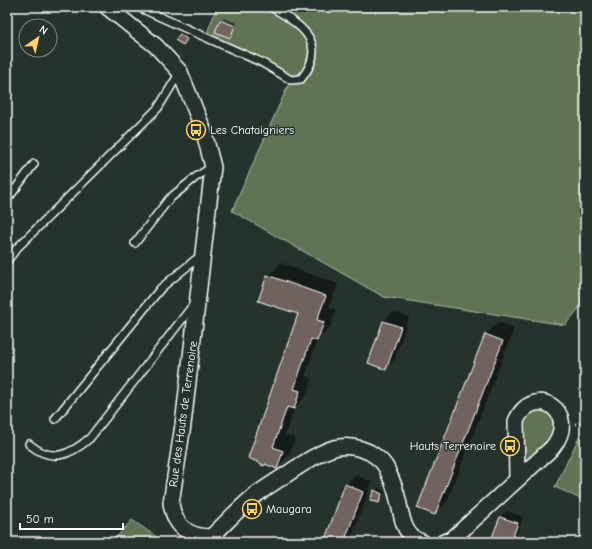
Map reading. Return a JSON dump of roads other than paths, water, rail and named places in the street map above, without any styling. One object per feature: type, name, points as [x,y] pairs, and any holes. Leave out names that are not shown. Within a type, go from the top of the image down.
[{"type":"street","name":"Rue des Hauts de Terrenoire","points":[[107,7],[156,46],[180,72],[203,128],[213,167],[183,425],[171,503],[172,514],[177,523],[191,534],[200,537],[211,537],[253,497],[295,469],[318,454],[334,448],[349,447],[362,449],[374,455],[383,464],[391,479],[398,499],[403,524],[408,534],[416,540],[422,542]]},
{"type":"street","points":[[444,542],[451,540],[552,448],[560,436],[562,426],[559,413],[548,404],[540,402],[528,405],[519,413],[516,421],[517,479]]},
{"type":"lane","points":[[138,7],[261,62],[291,80],[300,79],[308,71],[312,59],[312,43],[305,30],[290,17],[271,7]]},
{"type":"lane","points":[[7,261],[17,248],[158,108],[180,72]]},
{"type":"lane","points":[[7,200],[34,164]]},
{"type":"lane","points":[[134,243],[169,199],[196,177],[213,167]]},
{"type":"lane","points":[[56,419],[161,288],[195,260],[203,256]]},
{"type":"lane","points":[[29,444],[43,454],[56,456],[68,454],[80,447],[90,438],[198,299]]},
{"type":"place","name":"Les Chataigniers","points":[[196,130]]},
{"type":"place","name":"Hauts Terrenoire","points":[[510,446]]},
{"type":"place","name":"Maugara","points":[[252,509]]}]
